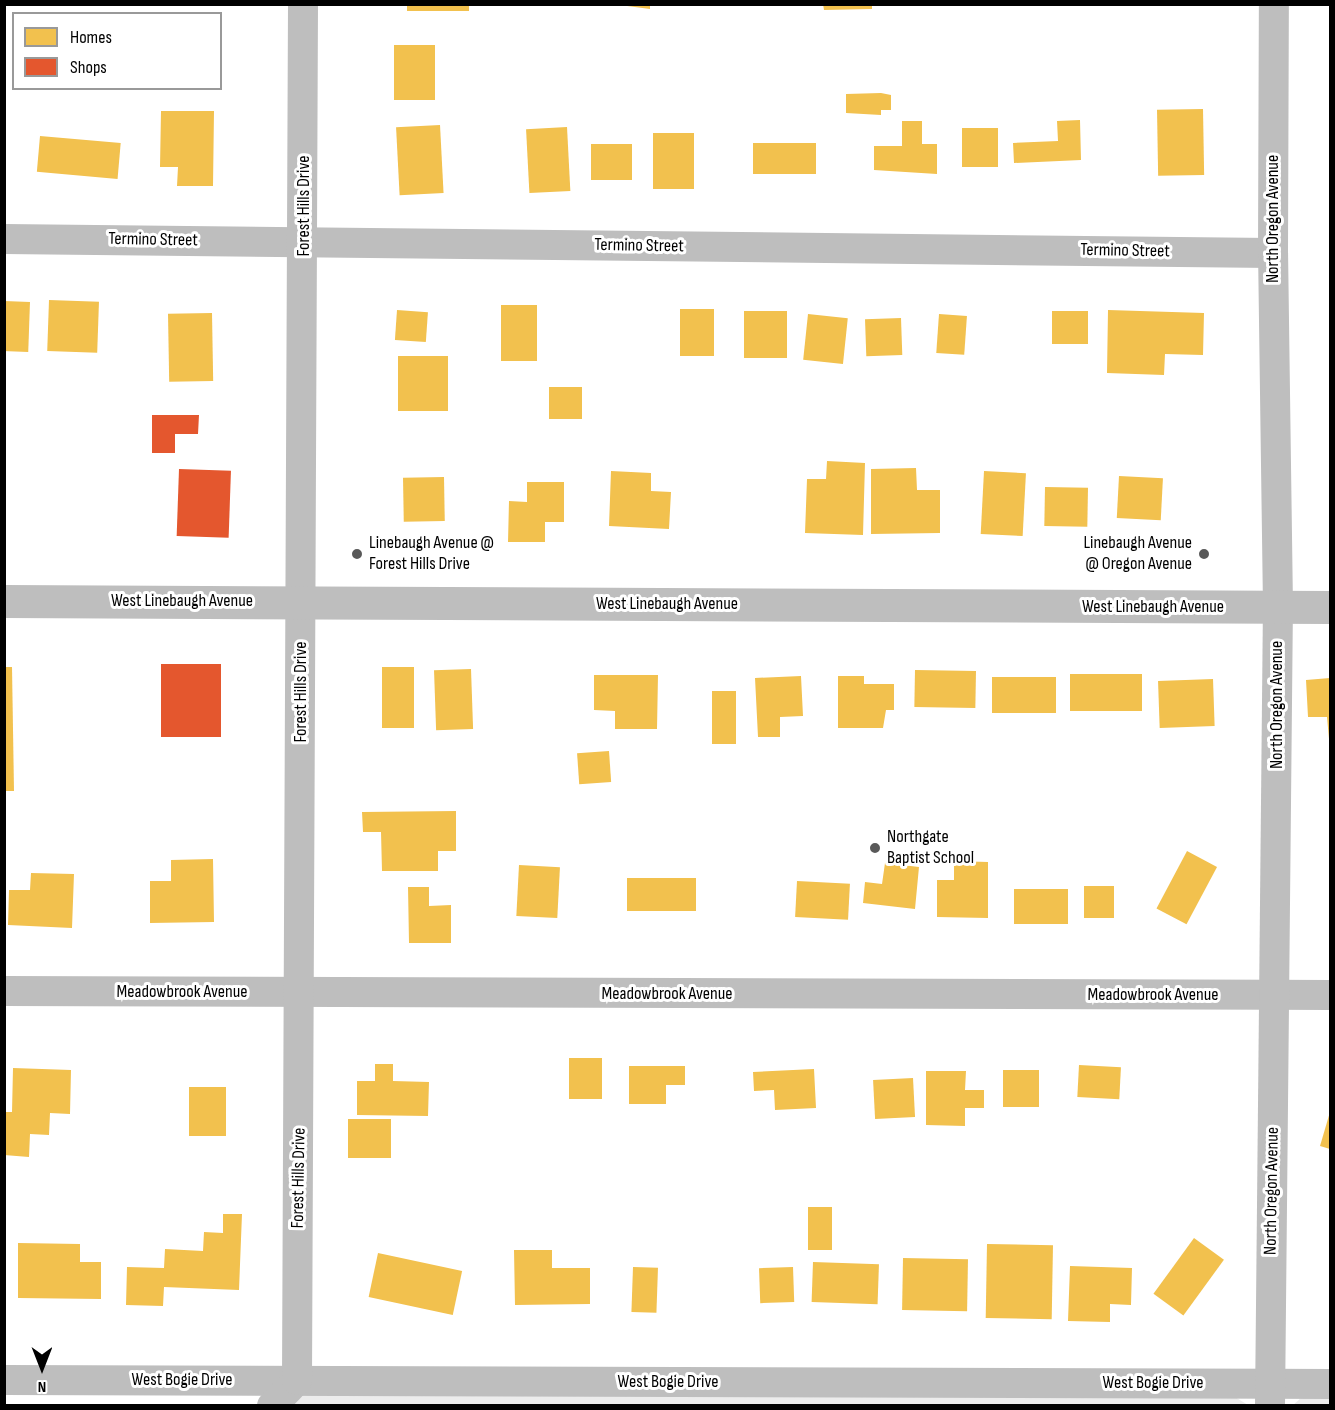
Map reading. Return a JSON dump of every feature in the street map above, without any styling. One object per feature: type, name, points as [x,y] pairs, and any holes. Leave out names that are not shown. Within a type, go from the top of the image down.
[{"type":"street","name":"Forest Hills Drive","points":[[297,1380],[301,993],[303,4]]},
{"type":"street","name":"North Oregon Avenue","points":[[1270,1395],[1278,607],[1273,253],[1274,4]]},
{"type":"street","name":"Termino Street","points":[[4,239],[1273,253]]},
{"type":"street","name":"West Linebaugh Avenue","points":[[4,601],[1330,607]]},
{"type":"street","name":"Meadowbrook Avenue","points":[[4,991],[1330,995]]},
{"type":"street","name":"West Bogie Drive","points":[[4,1380],[297,1380],[1270,1395],[1330,1384]]},
{"type":"street","points":[[272,1406],[297,1380]]},
{"type":"shaded area","points":[[323,1393],[1235,1397],[1248,1405],[290,1406],[297,1397]]},
{"type":"shaded area","points":[[1302,1397],[1330,1397],[1330,1405],[1292,1406]]},
{"type":"building: Homes","points":[[407,4],[469,4],[469,11],[407,11]]},
{"type":"building: Homes","points":[[612,4],[650,4],[650,9]]},
{"type":"building: Homes","points":[[823,4],[872,4],[872,9],[824,10]]},
{"type":"building: Homes","points":[[394,45],[435,45],[435,100],[394,100]]},
{"type":"building: Homes","points":[[846,94],[891,95],[891,110],[881,110],[881,115],[846,113]]},
{"type":"building: Homes","points":[[1203,109],[1204,175],[1158,176],[1157,110]]},
{"type":"building: Homes","points":[[161,111],[214,111],[213,186],[177,186],[178,167],[160,167]]},
{"type":"building: Homes","points":[[1080,120],[1081,160],[1014,163],[1013,143],[1058,141],[1057,121]]},
{"type":"building: Homes","points":[[902,121],[922,121],[922,144],[937,144],[937,174],[874,170],[874,146],[902,146]]},
{"type":"building: Homes","points":[[440,125],[444,193],[400,195],[396,127]]},
{"type":"building: Homes","points":[[567,127],[570,191],[529,193],[526,129]]},
{"type":"building: Homes","points":[[962,128],[998,128],[998,167],[962,167]]},
{"type":"building: Homes","points":[[653,133],[694,133],[694,189],[653,189]]},
{"type":"building: Homes","points":[[40,136],[121,143],[118,179],[37,172]]},
{"type":"building: Homes","points":[[753,143],[816,143],[816,174],[753,174]]},
{"type":"building: Homes","points":[[591,144],[632,144],[632,180],[591,180]]},
{"type":"building: Homes","points":[[49,300],[99,302],[97,353],[47,351]]},
{"type":"building: Homes","points":[[4,301],[30,302],[28,352],[4,351]]},
{"type":"building: Homes","points":[[501,305],[537,305],[537,361],[501,361]]},
{"type":"building: Homes","points":[[680,309],[714,309],[714,356],[680,356]]},
{"type":"building: Homes","points":[[397,310],[428,312],[426,342],[395,340]]},
{"type":"building: Homes","points":[[1108,310],[1204,313],[1203,355],[1165,354],[1164,375],[1107,373]]},
{"type":"building: Homes","points":[[744,311],[787,311],[787,358],[744,358]]},
{"type":"building: Homes","points":[[1052,311],[1088,311],[1088,344],[1052,344]]},
{"type":"building: Homes","points":[[212,313],[213,381],[169,382],[168,314]]},
{"type":"building: Homes","points":[[808,314],[848,318],[843,364],[803,360]]},
{"type":"building: Homes","points":[[939,314],[967,316],[964,355],[936,353]]},
{"type":"building: Homes","points":[[901,318],[902,355],[866,356],[865,319]]},
{"type":"building: Homes","points":[[398,356],[448,356],[448,411],[398,411]]},
{"type":"building: Homes","points":[[549,387],[582,387],[582,419],[549,419]]},
{"type":"building: Homes","points":[[827,461],[865,463],[863,535],[805,533],[807,479],[826,479]]},
{"type":"building: Homes","points":[[916,468],[917,490],[940,490],[940,533],[871,534],[871,469]]},
{"type":"building: Homes","points":[[611,471],[651,473],[651,491],[671,492],[669,529],[609,526]]},
{"type":"building: Homes","points":[[984,471],[1026,473],[1023,536],[981,534]]},
{"type":"building: Homes","points":[[1119,476],[1163,478],[1161,520],[1117,518]]},
{"type":"building: Homes","points":[[444,477],[445,521],[404,522],[403,478]]},
{"type":"building: Homes","points":[[527,482],[564,482],[564,522],[545,522],[545,542],[508,542],[509,501],[527,502]]},
{"type":"building: Homes","points":[[1045,487],[1088,488],[1087,527],[1044,526]]},
{"type":"building: Homes","points":[[4,667],[12,667],[14,791],[4,791]]},
{"type":"building: Homes","points":[[382,667],[414,667],[414,728],[382,728]]},
{"type":"building: Homes","points":[[471,669],[473,729],[436,730],[434,670]]},
{"type":"building: Homes","points":[[915,670],[976,671],[975,708],[914,707]]},
{"type":"building: Homes","points":[[1070,674],[1142,674],[1142,711],[1070,711]]},
{"type":"building: Homes","points":[[594,675],[658,675],[657,729],[615,729],[615,711],[594,710]]},
{"type":"building: Homes","points":[[801,676],[803,716],[780,717],[780,737],[758,737],[755,678]]},
{"type":"building: Homes","points":[[838,676],[864,676],[864,684],[894,684],[894,710],[886,710],[883,728],[838,728]]},
{"type":"building: Homes","points":[[992,677],[1056,677],[1056,713],[992,713]]},
{"type":"building: Homes","points":[[1330,678],[1329,739],[1327,717],[1308,717],[1306,680]]},
{"type":"building: Homes","points":[[1213,679],[1215,726],[1160,728],[1158,681]]},
{"type":"building: Homes","points":[[712,691],[736,691],[736,744],[712,744]]},
{"type":"building: Homes","points":[[609,751],[611,782],[579,784],[577,753]]},
{"type":"building: Homes","points":[[456,811],[456,851],[438,851],[438,871],[382,871],[381,832],[363,832],[362,812]]},
{"type":"building: Homes","points":[[1187,851],[1217,867],[1187,924],[1156,908]]},
{"type":"building: Homes","points":[[213,859],[214,922],[150,923],[150,881],[171,881],[171,860]]},
{"type":"building: Homes","points":[[954,861],[988,862],[988,918],[937,917],[937,880],[954,880]]},
{"type":"building: Homes","points":[[885,863],[919,867],[915,909],[863,903],[865,882],[882,884]]},
{"type":"building: Homes","points":[[519,865],[560,867],[557,918],[516,916]]},
{"type":"building: Homes","points":[[31,873],[74,874],[72,928],[8,925],[9,890],[30,890]]},
{"type":"building: Homes","points":[[627,878],[696,878],[696,911],[627,911]]},
{"type":"building: Homes","points":[[797,881],[850,884],[848,920],[795,917]]},
{"type":"building: Homes","points":[[1084,886],[1114,886],[1114,918],[1084,918]]},
{"type":"building: Homes","points":[[408,887],[429,887],[429,906],[451,905],[451,943],[409,943]]},
{"type":"building: Homes","points":[[1014,889],[1068,889],[1068,924],[1014,924]]},
{"type":"building: Homes","points":[[569,1058],[602,1058],[602,1099],[569,1099]]},
{"type":"building: Homes","points":[[375,1064],[393,1064],[393,1081],[429,1082],[428,1116],[357,1115],[357,1081],[375,1081]]},
{"type":"building: Homes","points":[[1079,1065],[1121,1067],[1119,1099],[1077,1097]]},
{"type":"building: Homes","points":[[629,1066],[685,1066],[685,1085],[666,1085],[666,1104],[629,1104]]},
{"type":"building: Homes","points":[[13,1068],[71,1070],[70,1114],[50,1113],[49,1135],[30,1134],[29,1157],[4,1155],[4,1112],[12,1112]]},
{"type":"building: Homes","points":[[814,1069],[816,1108],[775,1110],[774,1090],[754,1091],[753,1072]]},
{"type":"building: Homes","points":[[1003,1070],[1039,1070],[1039,1107],[1003,1107]]},
{"type":"building: Homes","points":[[926,1071],[966,1071],[965,1090],[984,1090],[984,1108],[965,1108],[965,1126],[926,1125]]},
{"type":"building: Homes","points":[[913,1078],[915,1117],[875,1119],[873,1080]]},
{"type":"building: Homes","points":[[189,1087],[226,1087],[226,1136],[189,1136]]},
{"type":"building: Homes","points":[[1330,1112],[1330,1149],[1320,1146]]},
{"type":"building: Homes","points":[[348,1119],[391,1119],[391,1158],[348,1158]]},
{"type":"building: Homes","points":[[808,1207],[832,1207],[832,1250],[808,1250]]},
{"type":"building: Homes","points":[[223,1214],[242,1214],[239,1290],[164,1287],[163,1306],[126,1305],[127,1267],[164,1268],[165,1249],[203,1251],[204,1232],[223,1233]]},
{"type":"building: Homes","points":[[1194,1238],[1224,1260],[1183,1316],[1153,1294]]},
{"type":"building: Homes","points":[[18,1243],[80,1244],[80,1262],[101,1262],[101,1299],[18,1298]]},
{"type":"building: Homes","points":[[987,1244],[1053,1245],[1052,1319],[986,1318]]},
{"type":"building: Homes","points":[[514,1250],[552,1250],[552,1268],[590,1268],[590,1304],[515,1305]]},
{"type":"building: Homes","points":[[378,1253],[462,1271],[453,1315],[369,1297]]},
{"type":"building: Homes","points":[[903,1258],[968,1259],[967,1311],[902,1310]]},
{"type":"building: Homes","points":[[813,1262],[879,1264],[878,1304],[812,1302]]},
{"type":"building: Homes","points":[[1070,1266],[1132,1268],[1131,1305],[1110,1304],[1110,1322],[1068,1321]]},
{"type":"building: Homes","points":[[633,1267],[658,1268],[656,1313],[631,1312]]},
{"type":"building: Homes","points":[[793,1267],[794,1302],[760,1303],[759,1268]]},
{"type":"building: Shops","points":[[152,415],[199,415],[198,434],[175,434],[175,453],[152,453]]},
{"type":"building: Shops","points":[[179,469],[231,471],[229,538],[177,536]]},
{"type":"building: Shops","points":[[161,664],[221,664],[221,737],[161,737]]},
{"type":"place","name":"Linebaugh Avenue @ Forest Hills Drive","points":[[357,554]]},
{"type":"place","name":"Linebaugh Avenue @ Oregon Avenue","points":[[1204,554]]},
{"type":"place","name":"Northgate Baptist School","points":[[875,848]]}]
